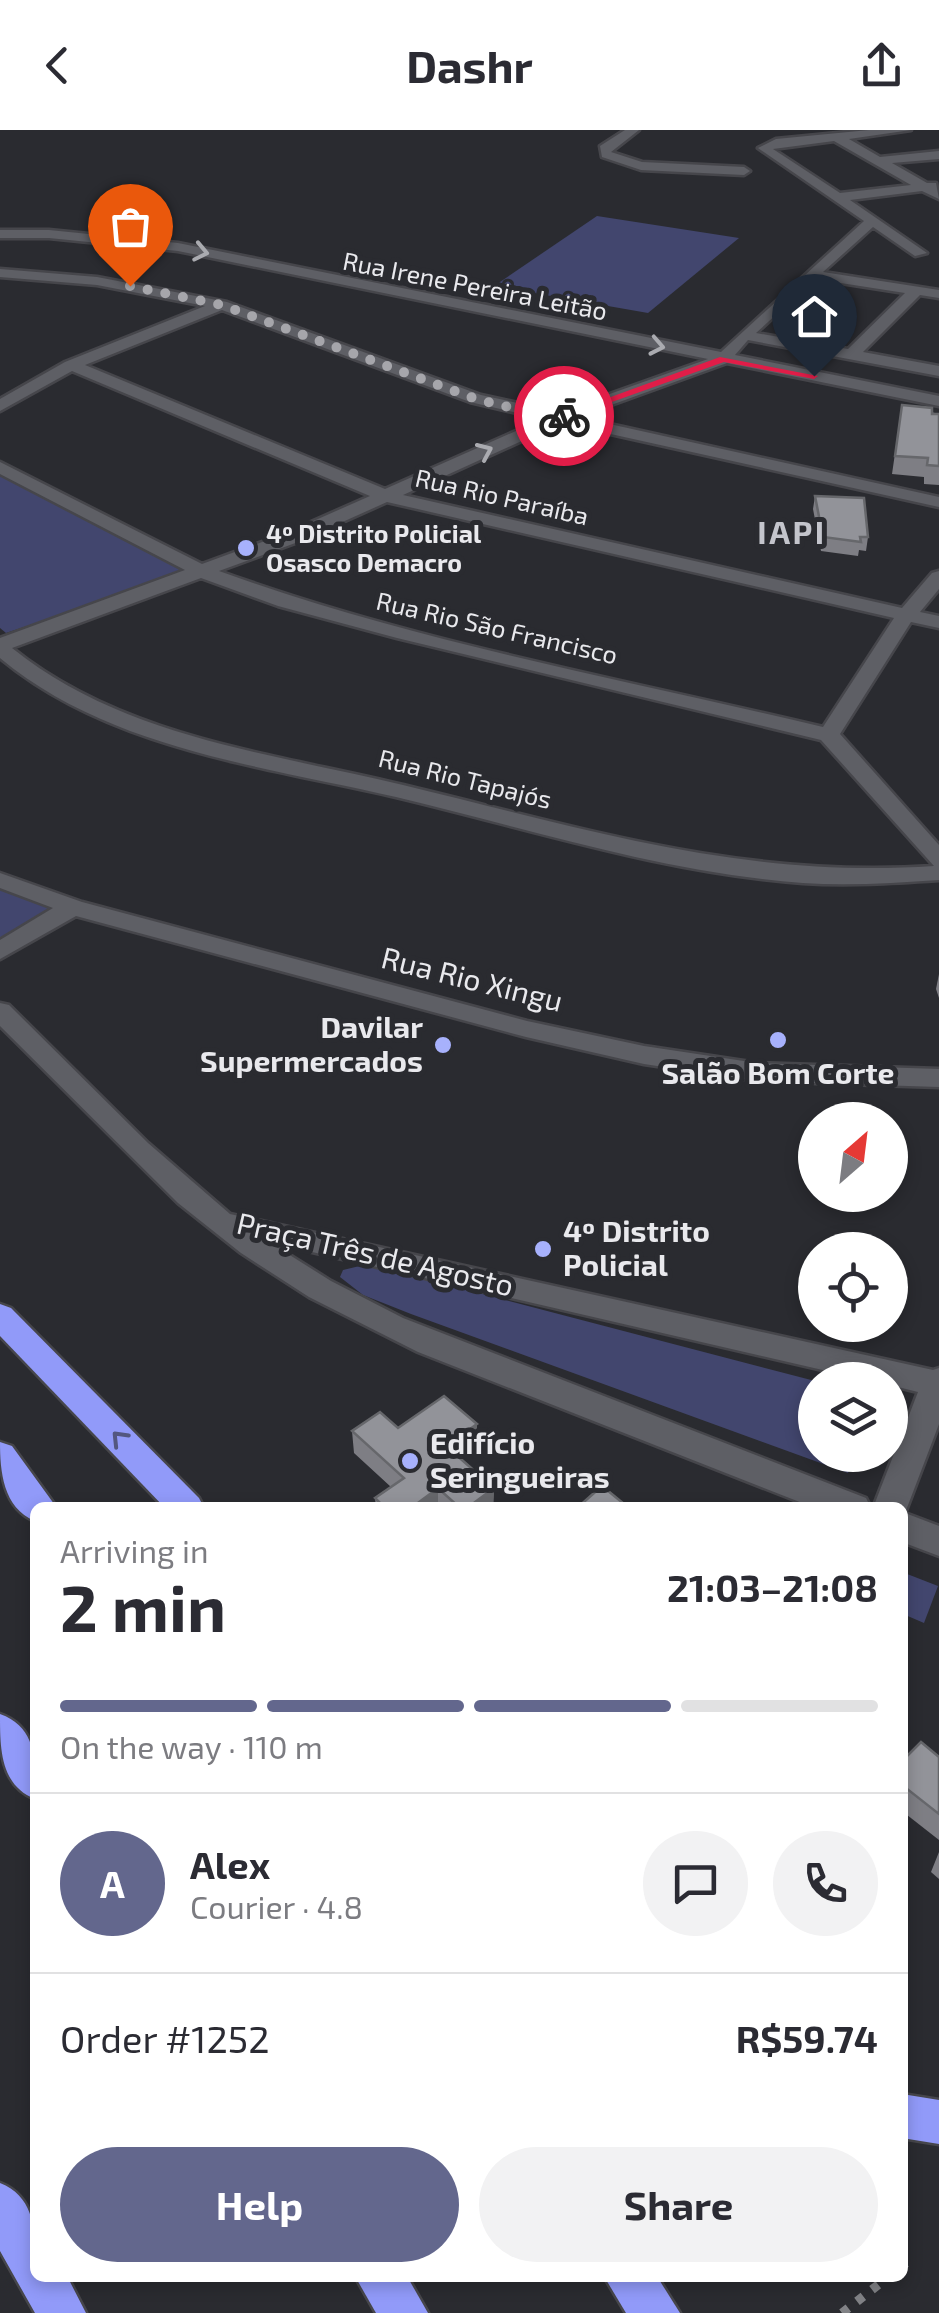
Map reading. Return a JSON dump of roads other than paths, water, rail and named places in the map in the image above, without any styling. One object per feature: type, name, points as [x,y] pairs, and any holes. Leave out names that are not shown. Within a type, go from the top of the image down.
[{"type":"highway","points":[[0,1316],[181,1502]]},
{"type":"highway","points":[[0,1456],[35,1502]]},
{"type":"highway","points":[[0,1730],[30,1774]]},
{"type":"highway","points":[[908,2117],[939,2122]]},
{"type":"highway","points":[[0,2206],[30,2258]]},
{"type":"highway","points":[[43,2282],[62,2313]]},
{"type":"highway","points":[[383,2282],[404,2313]]},
{"type":"highway","points":[[632,2282],[656,2313]]},
{"type":"street","points":[[634,130],[604,150],[606,154],[641,166],[778,172],[834,198],[920,253]]},
{"type":"street","points":[[778,172],[764,148],[905,130]]},
{"type":"street","points":[[836,137],[935,189]]},
{"type":"street","points":[[877,161],[939,155]]},
{"type":"street","points":[[834,198],[935,189]]},
{"type":"street","points":[[0,647],[203,572],[386,496],[556,419],[723,359],[744,335],[872,221]]},
{"type":"street","name":"Rua Irene Pereira Leitão","points":[[0,234],[49,234],[178,247],[939,401]]},
{"type":"street","points":[[851,242],[868,245]]},
{"type":"street","points":[[886,248],[939,256]]},
{"type":"street","points":[[0,273],[164,291],[222,305],[476,399],[939,502]]},
{"type":"street","points":[[814,275],[939,294]]},
{"type":"street","points":[[16,288],[46,276]]},
{"type":"street","points":[[852,355],[916,290]]},
{"type":"street","points":[[0,406],[35,382],[71,365],[222,305]]},
{"type":"street","points":[[744,335],[939,371]]},
{"type":"street","name":"Rua Rio Paraíba","points":[[71,365],[386,496],[939,622]]},
{"type":"street","name":"Rua Rio São Francisco","points":[[0,467],[203,572],[337,618],[829,735]]},
{"type":"street","points":[[939,577],[905,616],[829,735],[939,860]]},
{"type":"street","name":"Rua Rio Tapajós","points":[[0,647],[44,683],[110,714],[162,731],[568,833],[707,864],[829,878],[901,878],[939,873]]},
{"type":"street","name":"Rua Rio Xingu","points":[[0,880],[73,908],[510,1025],[644,1055],[757,1072],[939,1078]]},
{"type":"street","points":[[0,952],[73,908]]},
{"type":"street","points":[[0,1011],[157,1169],[309,1285],[360,1314],[839,1502]]},
{"type":"street","name":"Praça Três de Agosto","points":[[222,1220],[938,1382]]},
{"type":"street","points":[[892,1502],[938,1382]]},
{"type":"street","points":[[908,1528],[939,1540]]},
{"type":"place","name":"4º Distrito Policial Osasco Demacro","points":[[246,548]]},
{"type":"place","name":"Salão Bom Corte","points":[[778,1040]]},
{"type":"place","name":"Davilar Supermercados","points":[[443,1045]]},
{"type":"place","name":"4º Distrito Policial","points":[[543,1249]]},
{"type":"place","name":"Edifício Seringueiras","points":[[410,1461]]},
{"type":"district","name":"IAPI","points":[[792,533]]}]
